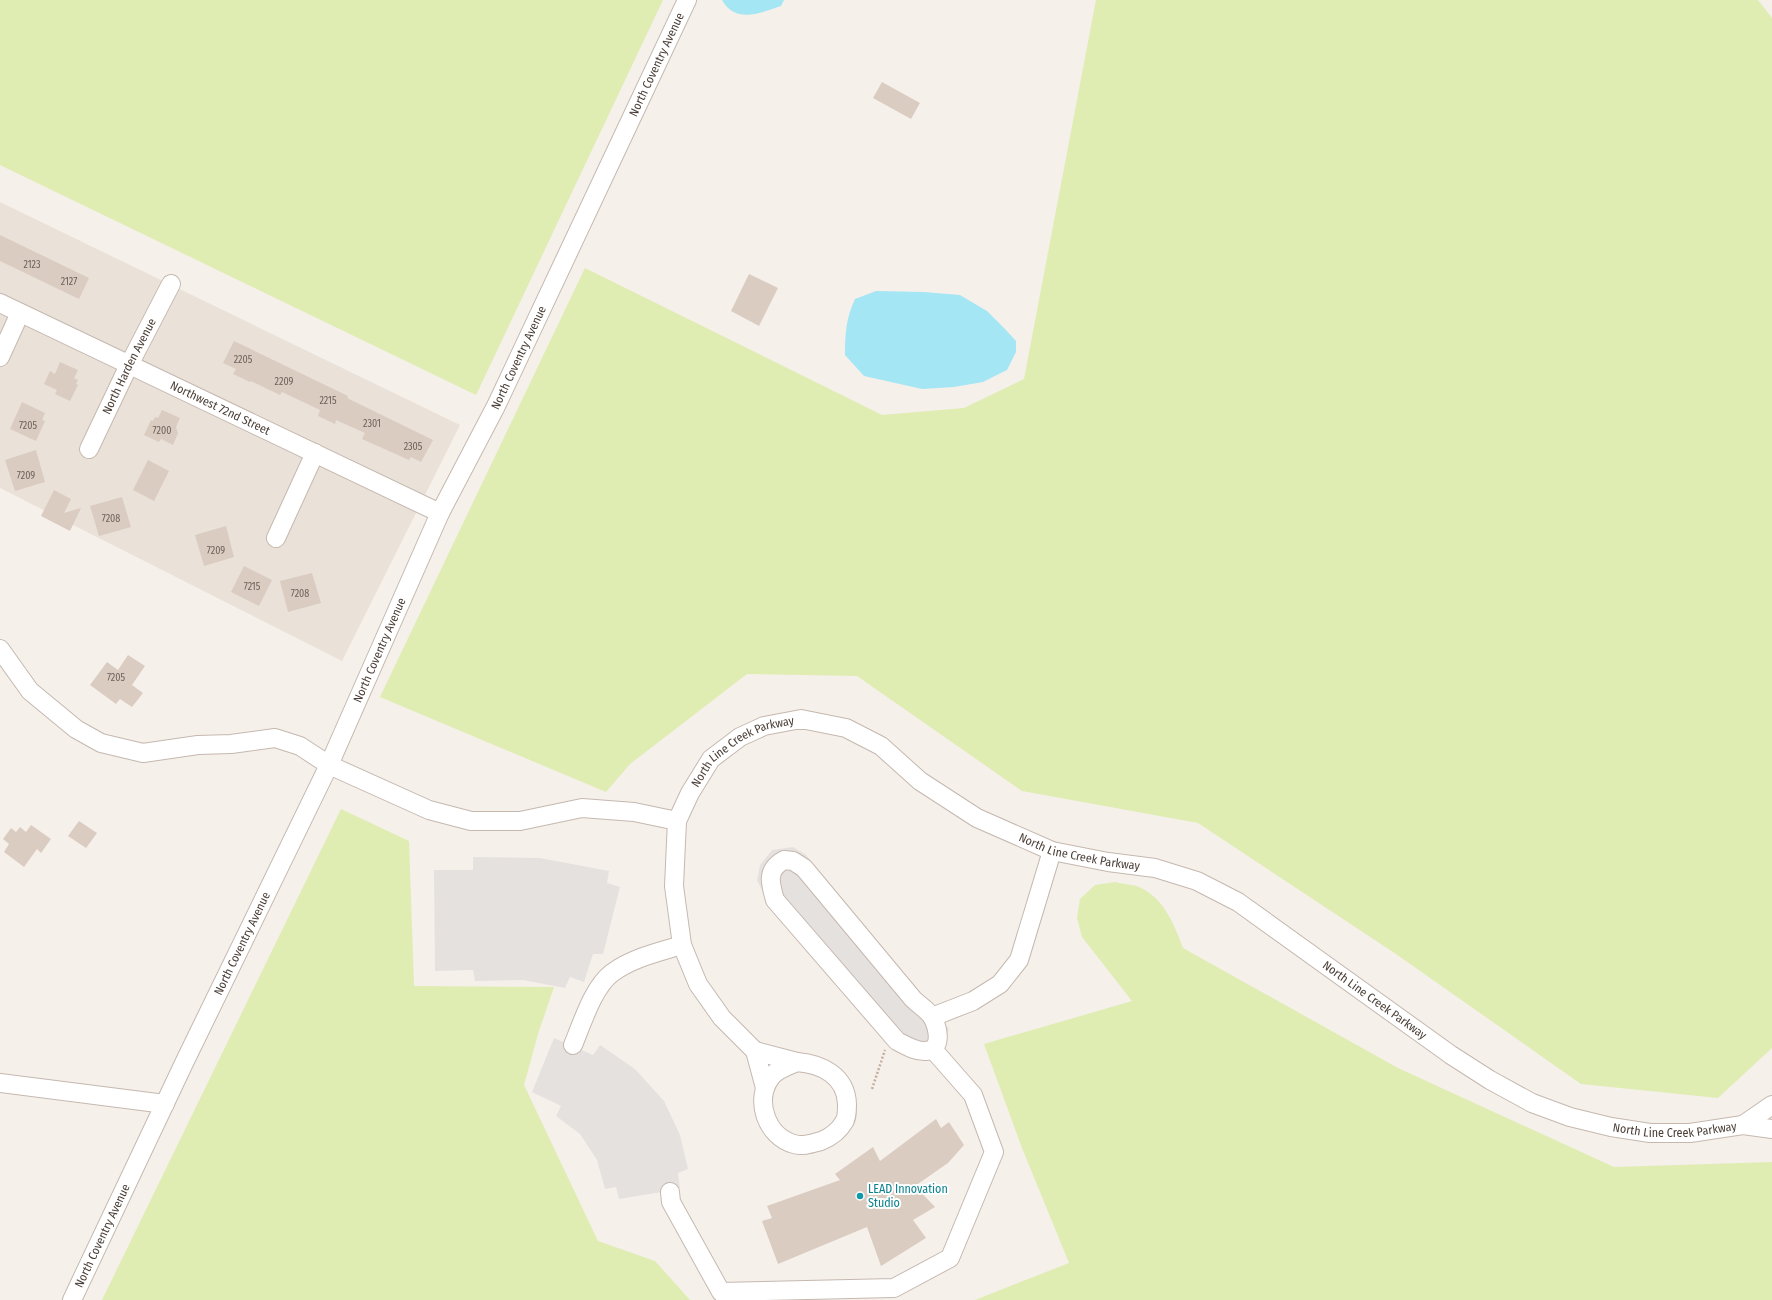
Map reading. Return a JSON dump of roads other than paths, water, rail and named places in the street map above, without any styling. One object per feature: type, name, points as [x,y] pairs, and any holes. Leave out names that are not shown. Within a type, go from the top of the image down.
[{"type":"street","name":"North Coventry Avenue","points":[[72,1300],[329,765],[440,513],[496,406],[687,0]]},
{"type":"street","name":"North Harden Avenue","points":[[89,449],[129,365],[171,284]]},
{"type":"street","name":"Northwest 72nd Street","points":[[0,303],[440,513]]},
{"type":"street","points":[[0,357],[20,313]]},
{"type":"street","points":[[276,538],[315,453]]},
{"type":"street","points":[[0,648],[30,691],[76,729],[101,743],[143,753],[198,745],[231,744],[275,738],[300,746],[329,765],[429,810],[471,821],[520,820],[582,808],[634,812],[677,821]]},
{"type":"street","name":"North Line Creek Parkway","points":[[755,1051],[722,1018],[698,984],[682,945],[674,886],[677,821],[690,793],[711,759],[740,737],[764,726],[801,719],[846,728],[881,746],[920,781],[977,818],[1052,851],[1108,862],[1155,868],[1204,884],[1238,902],[1451,1055],[1490,1080],[1532,1103],[1570,1117],[1611,1127],[1650,1133],[1690,1133],[1743,1125],[1772,1128]]},
{"type":"street","points":[[932,1017],[973,1001],[1000,984],[1019,960],[1052,851]]},
{"type":"street","points":[[784,860],[792,861],[804,868],[913,999],[932,1017],[938,1031],[938,1041],[933,1048],[925,1051],[911,1048],[897,1041],[775,900],[770,884],[772,873],[776,865],[784,860]]},
{"type":"street","points":[[573,1045],[593,999],[602,983],[611,973],[632,961],[682,945]]},
{"type":"street","points":[[765,1088],[755,1051],[797,1062],[813,1063],[828,1070],[839,1081],[847,1095],[845,1121],[835,1134],[812,1144],[795,1145],[778,1136],[770,1126],[764,1114],[762,1102],[765,1088],[771,1077],[782,1068],[797,1062]]},
{"type":"street","points":[[670,1192],[672,1202],[721,1292],[894,1288],[950,1258],[994,1152],[973,1095],[937,1054]]},
{"type":"street","points":[[0,1083],[165,1104]]},
{"type":"street","name":"North Line Creek Parkway","points":[[1743,1125],[1772,1105]]},
{"type":"water","points":[[722,0],[784,0],[781,6],[757,14],[749,15],[734,12],[727,7]]},
{"type":"water","points":[[876,291],[924,292],[960,295],[987,311],[1016,341],[1016,352],[1007,370],[983,382],[954,387],[922,389],[864,376],[845,355],[845,340],[850,313],[855,299]]},
{"type":"place","name":"LEAD Innovation Studio","points":[[860,1196]]}]
